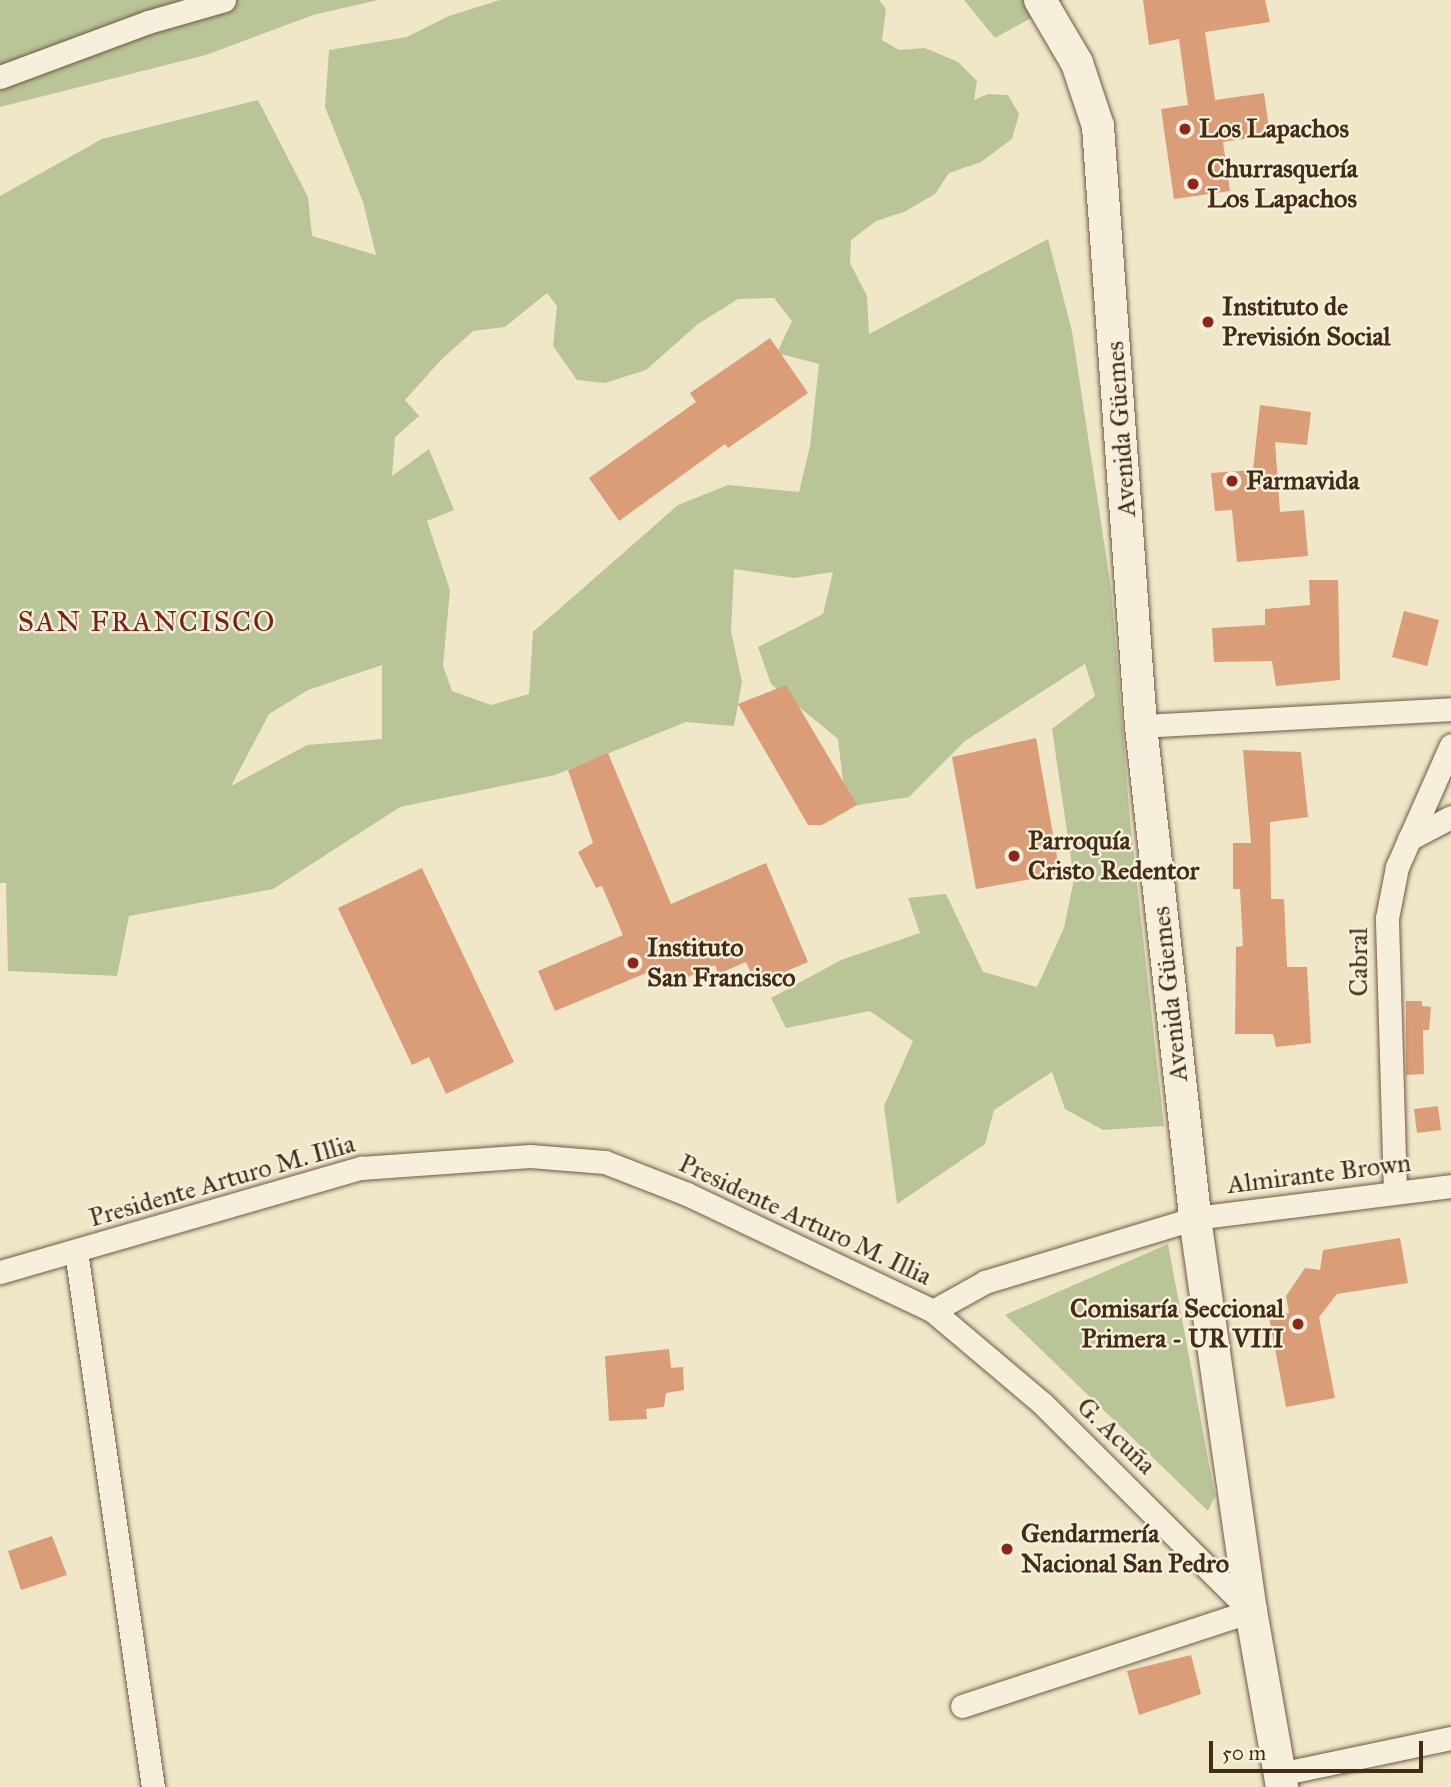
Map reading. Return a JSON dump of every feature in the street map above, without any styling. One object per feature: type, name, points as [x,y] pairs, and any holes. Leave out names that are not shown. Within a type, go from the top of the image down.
[{"type":"main road","name":"Avenida Güemes","points":[[1040,0],[1077,63],[1098,126],[1141,726],[1195,1218],[1251,1611],[1281,1780]]},
{"type":"street","points":[[0,77],[148,22],[224,0]]},
{"type":"street","points":[[1141,726],[1451,709]]},
{"type":"street","name":"Cabral","points":[[1395,1191],[1387,918],[1397,867],[1451,745]]},
{"type":"street","points":[[1409,839],[1451,817]]},
{"type":"street","name":"Presidente Arturo M. Illia","points":[[0,1272],[361,1168],[530,1156],[605,1162],[643,1174],[933,1311]]},
{"type":"street","name":"Almirante Brown","points":[[933,1311],[985,1282],[1195,1218],[1451,1186]]},
{"type":"street","points":[[76,1251],[153,1787]]},
{"type":"street","name":"G. Acuña","points":[[933,1311],[1042,1403],[1251,1611]]},
{"type":"street","points":[[962,1706],[1251,1611]]},
{"type":"street","points":[[1281,1780],[1451,1738]]},
{"type":"green space","points":[[0,0],[378,0],[313,15],[206,55],[0,107]]},
{"type":"green space","points":[[500,0],[879,0],[886,9],[882,40],[899,50],[925,48],[958,62],[977,81],[974,100],[988,94],[1008,95],[1019,114],[1012,139],[981,162],[949,173],[935,194],[904,212],[876,221],[851,240],[850,263],[867,296],[869,334],[1048,239],[1072,331],[1111,588],[1130,820],[1164,1126],[1103,1130],[1065,1109],[1052,1072],[994,1110],[985,1144],[897,1204],[884,1106],[913,1041],[870,1011],[786,1028],[771,998],[841,960],[920,933],[908,898],[946,894],[983,972],[1037,987],[1064,928],[1074,879],[1052,729],[1095,696],[1085,664],[965,741],[909,797],[846,807],[838,739],[771,684],[758,647],[823,614],[833,572],[794,578],[734,569],[731,631],[742,682],[734,726],[686,722],[555,775],[400,807],[273,889],[129,916],[117,976],[8,971],[6,883],[0,883],[0,196],[102,139],[258,100],[308,197],[312,236],[376,255],[363,202],[325,107],[329,50],[407,37],[449,16]],"holes":[[[547,293],[557,306],[553,346],[577,380],[605,383],[646,370],[698,324],[738,299],[774,298],[792,321],[777,353],[819,364],[810,446],[799,492],[728,485],[678,505],[533,632],[529,694],[491,705],[452,691],[443,666],[450,590],[427,521],[454,510],[429,449],[392,476],[395,437],[419,416],[405,400],[441,360],[473,331],[505,327]],[[382,665],[382,739],[307,745],[231,786],[269,714],[308,690]]]},
{"type":"green space","points":[[964,0],[1064,0],[995,38]]},
{"type":"green space","points":[[1168,1244],[1215,1496],[1208,1511],[1005,1315]]},
{"type":"building","points":[[1143,0],[1265,0],[1270,22],[1205,32],[1215,100],[1264,93],[1270,135],[1223,142],[1230,191],[1174,199],[1161,109],[1188,105],[1179,39],[1149,45]]},
{"type":"building","points":[[770,338],[808,393],[728,448],[725,444],[619,521],[589,478],[696,402],[690,393]]},
{"type":"building","points":[[1260,405],[1311,412],[1307,445],[1275,442],[1280,512],[1304,510],[1308,556],[1237,562],[1232,510],[1215,511],[1211,473],[1253,470]]},
{"type":"building","points":[[1309,580],[1338,580],[1340,680],[1276,686],[1272,661],[1214,662],[1212,628],[1265,625],[1265,609],[1310,605]]},
{"type":"building","points":[[1404,611],[1439,620],[1427,666],[1392,657]]},
{"type":"building","points":[[786,685],[857,805],[822,825],[808,825],[738,704]]},
{"type":"building","points":[[1036,738],[1060,874],[976,889],[952,757]]},
{"type":"building","points":[[1243,750],[1301,752],[1308,817],[1270,822],[1271,899],[1284,899],[1287,967],[1307,967],[1311,1043],[1276,1047],[1273,1034],[1235,1034],[1236,947],[1243,946],[1240,889],[1233,889],[1233,843],[1251,843]]},
{"type":"building","points":[[608,753],[671,904],[766,863],[808,962],[756,984],[746,962],[718,974],[715,965],[670,985],[663,966],[555,1011],[538,971],[623,935],[602,886],[596,888],[578,852],[593,843],[568,770]]},
{"type":"building","points":[[422,868],[514,1062],[446,1094],[429,1057],[412,1065],[338,908]]},
{"type":"building","points":[[1406,1001],[1422,1001],[1422,1006],[1431,1007],[1429,1030],[1423,1030],[1424,1074],[1406,1075]]},
{"type":"building","points":[[1438,1106],[1441,1130],[1417,1133],[1414,1109]]},
{"type":"building","points":[[1400,1238],[1408,1283],[1337,1294],[1319,1317],[1335,1398],[1286,1407],[1269,1317],[1289,1313],[1286,1296],[1305,1268],[1320,1270],[1323,1250]]},
{"type":"building","points":[[669,1349],[671,1368],[683,1367],[684,1390],[666,1393],[664,1407],[646,1409],[647,1419],[609,1421],[605,1356]]},
{"type":"building","points":[[52,1536],[67,1575],[21,1590],[8,1551]]},
{"type":"building","points":[[1191,1655],[1201,1694],[1139,1715],[1127,1671]]},
{"type":"place","name":"Los Lapachos","points":[[1185,129]]},
{"type":"place","name":"Churrasquería Los Lapachos","points":[[1193,184]]},
{"type":"place","name":"Instituto de Previsión Social","points":[[1208,322]]},
{"type":"place","name":"Farmavida","points":[[1232,481]]},
{"type":"place","name":"Parroquía Cristo Redentor","points":[[1014,856]]},
{"type":"place","name":"Instituto San Francisco","points":[[633,963]]},
{"type":"place","name":"Comisaría Seccional Primera - UR VIII","points":[[1298,1324]]},
{"type":"place","name":"Gendarmería Nacional San Pedro","points":[[1007,1549]]},
{"type":"district","name":"SAN FRANCISCO","points":[[147,622]]}]
